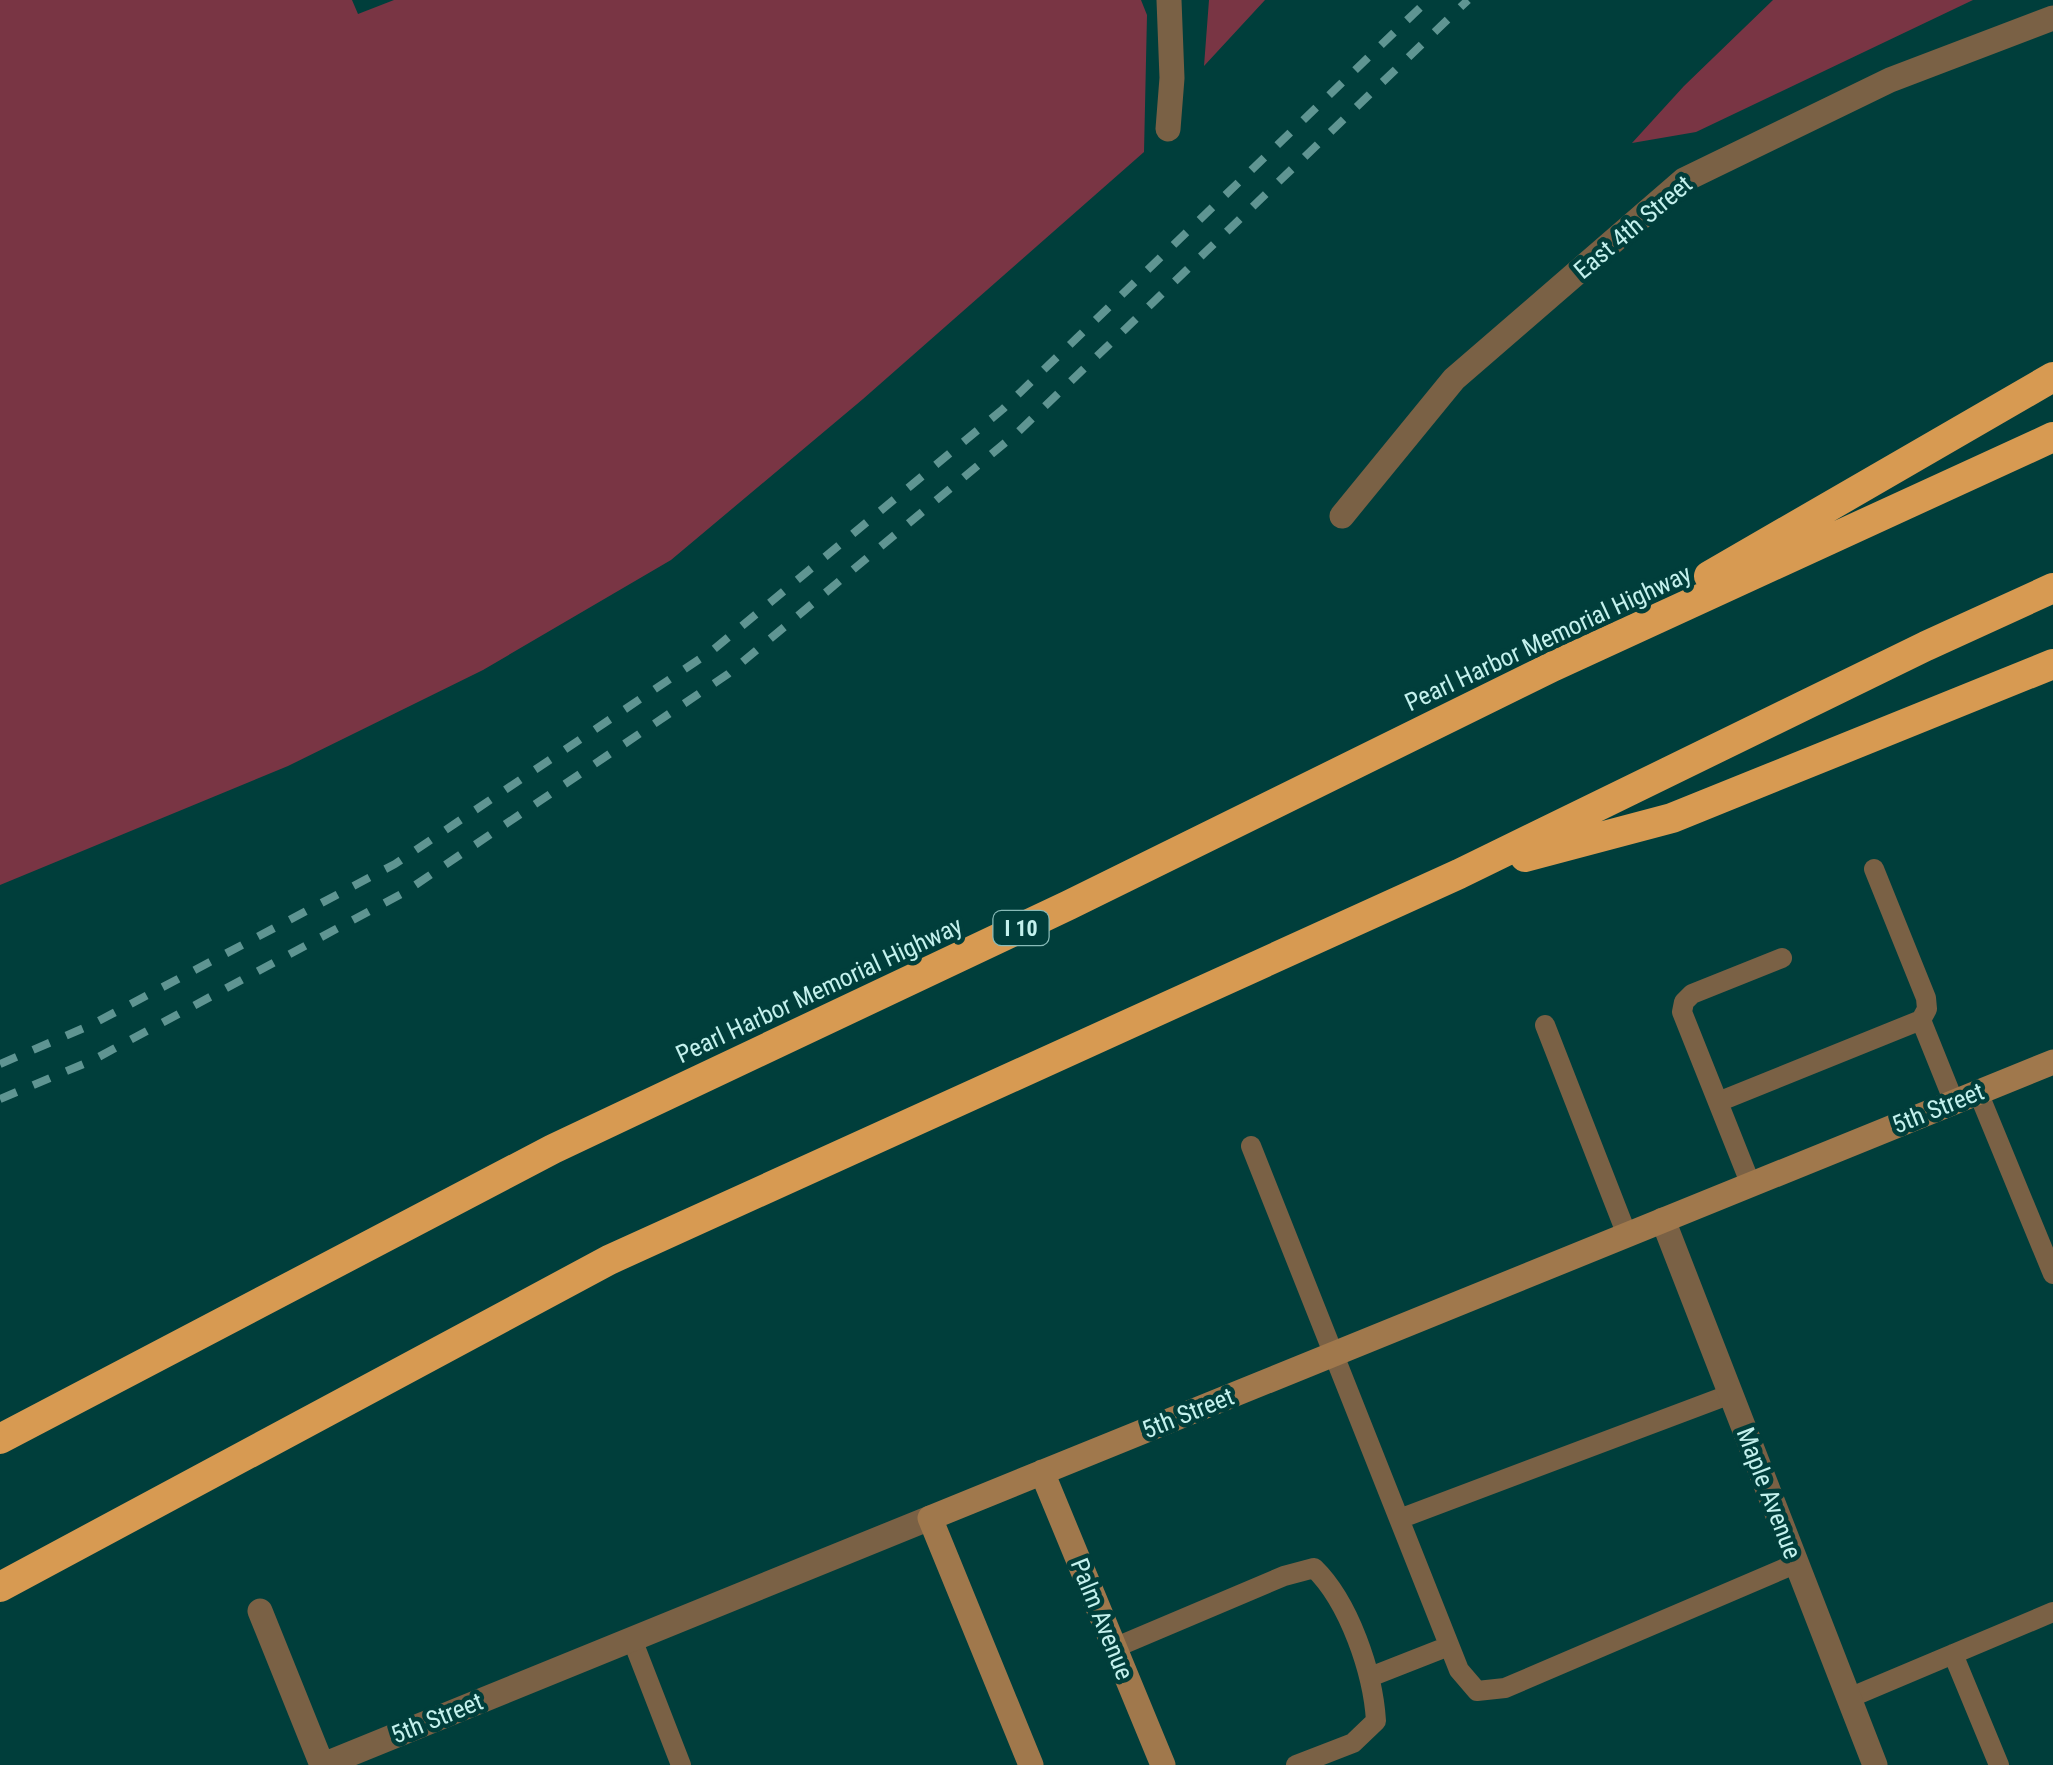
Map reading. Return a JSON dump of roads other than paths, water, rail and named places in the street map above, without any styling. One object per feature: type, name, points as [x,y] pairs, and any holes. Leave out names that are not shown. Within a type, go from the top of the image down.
[{"type":"highway","points":[[1554,666],[2053,377]]},
{"type":"highway","name":"Pearl Harbor Memorial Highway","points":[[0,1439],[553,1149],[1069,905],[1554,666],[2053,437]]},
{"type":"highway","points":[[0,1587],[608,1260],[1459,874],[2053,588]]},
{"type":"highway","points":[[1459,874],[1672,818],[2053,664]]},
{"type":"street","points":[[1168,129],[1172,78],[1170,0]]},
{"type":"street","name":"East 4th Street","points":[[1342,516],[1454,379],[1684,180],[1890,80],[2053,18]]},
{"type":"street","name":"5th Street","points":[[323,1765],[2053,1062]]},
{"type":"street","name":"Maple Avenue","points":[[1663,1220],[1875,1765]]},
{"type":"street","name":"Palm Avenue","points":[[1042,1472],[1163,1765]]},
{"type":"street","points":[[930,1518],[1030,1765]]},
{"type":"street","points":[[260,1611],[323,1765]]},
{"type":"lane","points":[[1718,1102],[1921,1020],[1926,998],[1874,869]]},
{"type":"lane","points":[[1751,1184],[1682,1012],[1684,1002],[1692,994],[1782,958]]},
{"type":"lane","points":[[1921,1020],[1966,1097],[2053,1274]]},
{"type":"lane","points":[[1546,1025],[1627,1234]]},
{"type":"lane","points":[[1251,1146],[1449,1646],[1459,1670],[1477,1691],[1504,1688],[1797,1563]]},
{"type":"lane","points":[[1399,1519],[1730,1394]]},
{"type":"lane","points":[[1114,1648],[1284,1576],[1314,1568],[1334,1587],[1370,1677],[1376,1721],[1353,1744],[1296,1765]]},
{"type":"lane","points":[[1849,1698],[2053,1612]]},
{"type":"lane","points":[[632,1640],[680,1765]]},
{"type":"lane","points":[[1370,1677],[1449,1646]]},
{"type":"lane","points":[[1954,1654],[1999,1765]]},
{"type":"railway","points":[[0,1064],[91,1025],[395,864],[713,650],[1003,409],[1428,0]]},
{"type":"railway","points":[[0,1099],[93,1060],[405,892],[728,674],[1018,432],[1468,0]]}]
